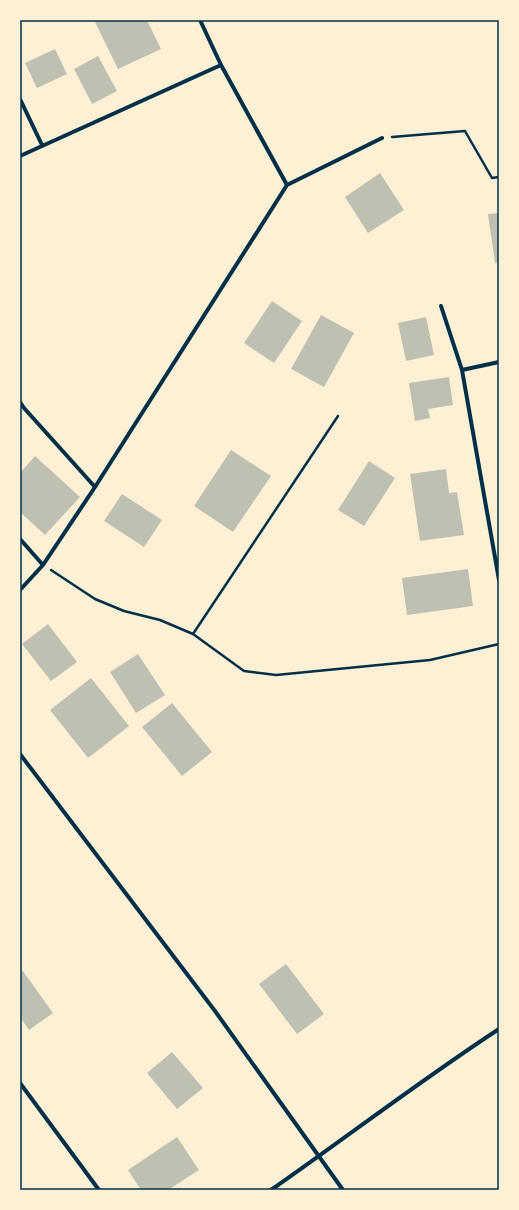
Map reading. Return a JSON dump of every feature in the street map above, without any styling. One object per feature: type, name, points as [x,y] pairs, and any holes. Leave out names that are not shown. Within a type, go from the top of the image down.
[{"type":"street","points":[[200,20],[221,65],[287,185]]},
{"type":"street","points":[[20,156],[221,65]]},
{"type":"street","points":[[20,99],[42,145]]},
{"type":"street","points":[[20,590],[43,565],[95,487],[287,185],[382,138]]},
{"type":"street","points":[[441,306],[462,370],[499,580]]},
{"type":"street","points":[[462,370],[499,362]]},
{"type":"street","points":[[20,402],[95,487]]},
{"type":"street","points":[[20,539],[43,565]]},
{"type":"street","points":[[20,754],[215,1011],[343,1190]]},
{"type":"street","points":[[271,1190],[499,1029]]},
{"type":"street","points":[[20,1083],[99,1190]]},
{"type":"path","points":[[382,138],[465,131],[492,178],[499,177]]},
{"type":"path","points":[[193,634],[338,416]]},
{"type":"path","points":[[43,565],[95,599],[124,611],[160,620],[193,634],[244,671],[276,675],[430,660],[499,644]]},
{"type":"building","points":[[94,20],[147,20],[161,49],[118,69]]},
{"type":"building","points":[[55,49],[67,74],[37,88],[25,63]]},
{"type":"building","points":[[98,56],[117,91],[92,104],[74,69]]},
{"type":"building","points":[[380,173],[404,210],[368,233],[345,197]]},
{"type":"building","points":[[499,213],[499,262],[495,263],[488,214]]},
{"type":"building","points":[[272,301],[302,321],[274,363],[244,343]]},
{"type":"building","points":[[321,315],[354,333],[324,387],[291,369]]},
{"type":"building","points":[[426,317],[434,355],[406,361],[398,323]]},
{"type":"building","points":[[449,377],[453,405],[428,409],[430,418],[415,421],[409,383]]},
{"type":"building","points":[[231,450],[271,476],[233,532],[194,506]]},
{"type":"building","points":[[35,456],[80,497],[45,535],[20,512],[20,473]]},
{"type":"building","points":[[369,461],[395,478],[364,526],[338,510]]},
{"type":"building","points":[[446,469],[449,493],[457,492],[464,535],[420,541],[410,474]]},
{"type":"building","points":[[122,494],[162,520],[144,547],[104,521]]},
{"type":"building","points":[[468,569],[473,606],[407,615],[402,578]]},
{"type":"building","points":[[48,624],[77,662],[51,681],[22,644]]},
{"type":"building","points":[[138,654],[165,695],[136,713],[110,672]]},
{"type":"building","points":[[91,678],[129,726],[88,758],[50,710]]},
{"type":"building","points":[[172,703],[212,752],[182,776],[142,727]]},
{"type":"building","points":[[286,964],[324,1014],[297,1034],[259,984]]},
{"type":"building","points":[[20,967],[53,1013],[29,1030],[20,1017]]},
{"type":"building","points":[[172,1052],[203,1088],[177,1109],[147,1073]]},
{"type":"building","points":[[177,1137],[199,1170],[168,1190],[141,1190],[128,1170]]}]
